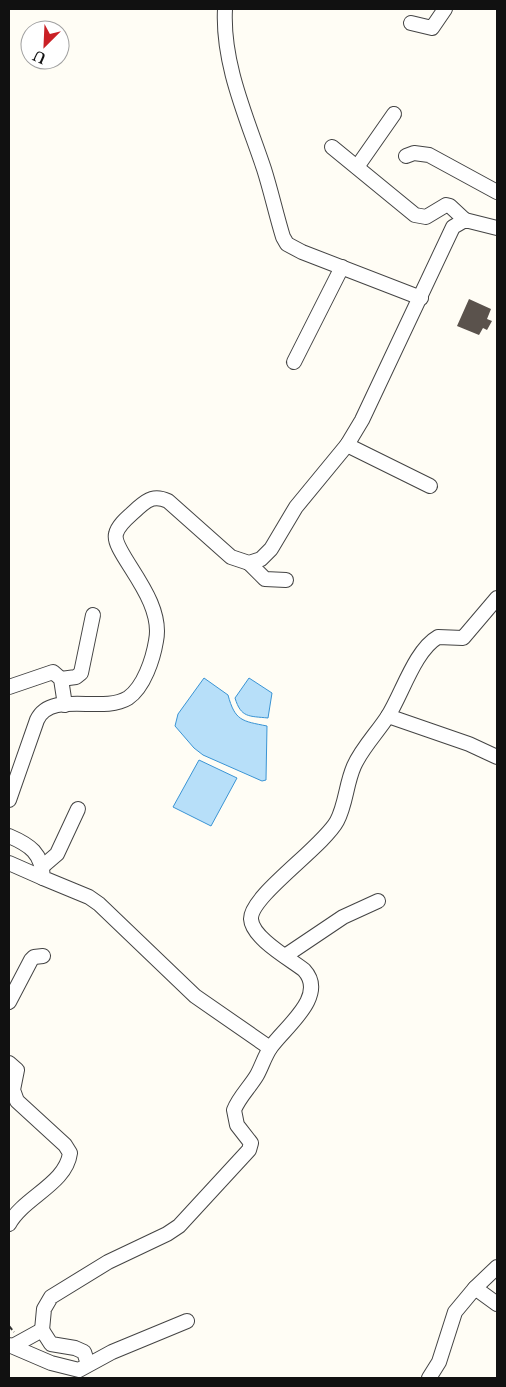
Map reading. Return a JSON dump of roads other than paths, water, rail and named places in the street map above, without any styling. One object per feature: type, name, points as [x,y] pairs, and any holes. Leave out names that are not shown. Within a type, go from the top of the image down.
[{"type":"street","points":[[225,9],[228,51],[234,76],[265,172],[283,236],[293,248],[421,298]]},
{"type":"street","points":[[411,23],[432,28],[445,9]]},
{"type":"street","points":[[357,167],[394,114]]},
{"type":"street","points":[[332,147],[416,215],[426,217],[446,205],[450,206],[465,220],[497,228]]},
{"type":"street","points":[[406,156],[414,153],[429,156],[497,192]]},
{"type":"street","points":[[10,794],[40,713],[50,706],[110,703],[128,698],[142,681],[153,655],[158,630],[152,604],[116,539],[120,527],[145,502],[153,498],[168,501],[224,552],[240,561],[249,562],[266,554],[296,507],[347,445],[376,394],[453,227],[465,220]]},
{"type":"street","points":[[294,362],[342,267]]},
{"type":"street","points":[[347,445],[430,486]]},
{"type":"street","points":[[249,562],[265,579],[286,580]]},
{"type":"street","points":[[83,1371],[84,1352],[74,1348],[51,1344],[42,1330],[44,1309],[51,1297],[108,1262],[180,1226],[249,1150],[251,1143],[237,1125],[234,1110],[252,1082],[270,1048],[299,1015],[311,992],[310,976],[260,937],[251,919],[253,909],[265,893],[328,834],[337,820],[344,802],[354,766],[388,716],[427,645],[438,637],[458,638],[466,635],[497,598]]},
{"type":"street","points":[[61,678],[76,677],[81,673],[93,615]]},
{"type":"street","points":[[9,687],[49,672],[58,674],[61,678],[65,704]]},
{"type":"street","points":[[388,716],[469,744],[497,757]]},
{"type":"street","points":[[43,872],[57,854],[78,809]]},
{"type":"street","points":[[9,836],[34,850],[43,872]]},
{"type":"street","points":[[9,863],[43,872],[99,904],[196,996],[270,1048]]},
{"type":"street","points":[[285,956],[343,917],[378,901]]},
{"type":"street","points":[[9,1002],[31,960],[34,957],[43,956]]},
{"type":"street","points":[[9,1063],[17,1070],[13,1090],[17,1101],[65,1145],[70,1153],[64,1170],[18,1210],[9,1224]]},
{"type":"street","points":[[429,1378],[439,1362],[455,1312],[475,1288],[497,1267]]},
{"type":"street","points":[[475,1288],[497,1304]]},
{"type":"street","points":[[11,1345],[51,1362],[83,1371],[158,1332],[187,1321]]},
{"type":"street","points":[[11,1345],[42,1330]]},
{"type":"water","points":[[204,678],[228,695],[237,715],[251,723],[267,726],[266,780],[262,781],[203,755],[194,748],[175,726],[178,714]]},
{"type":"water","points":[[249,678],[272,693],[268,718],[247,715],[237,705],[235,698]]},
{"type":"water","points":[[199,760],[237,778],[211,826],[173,807]]}]
